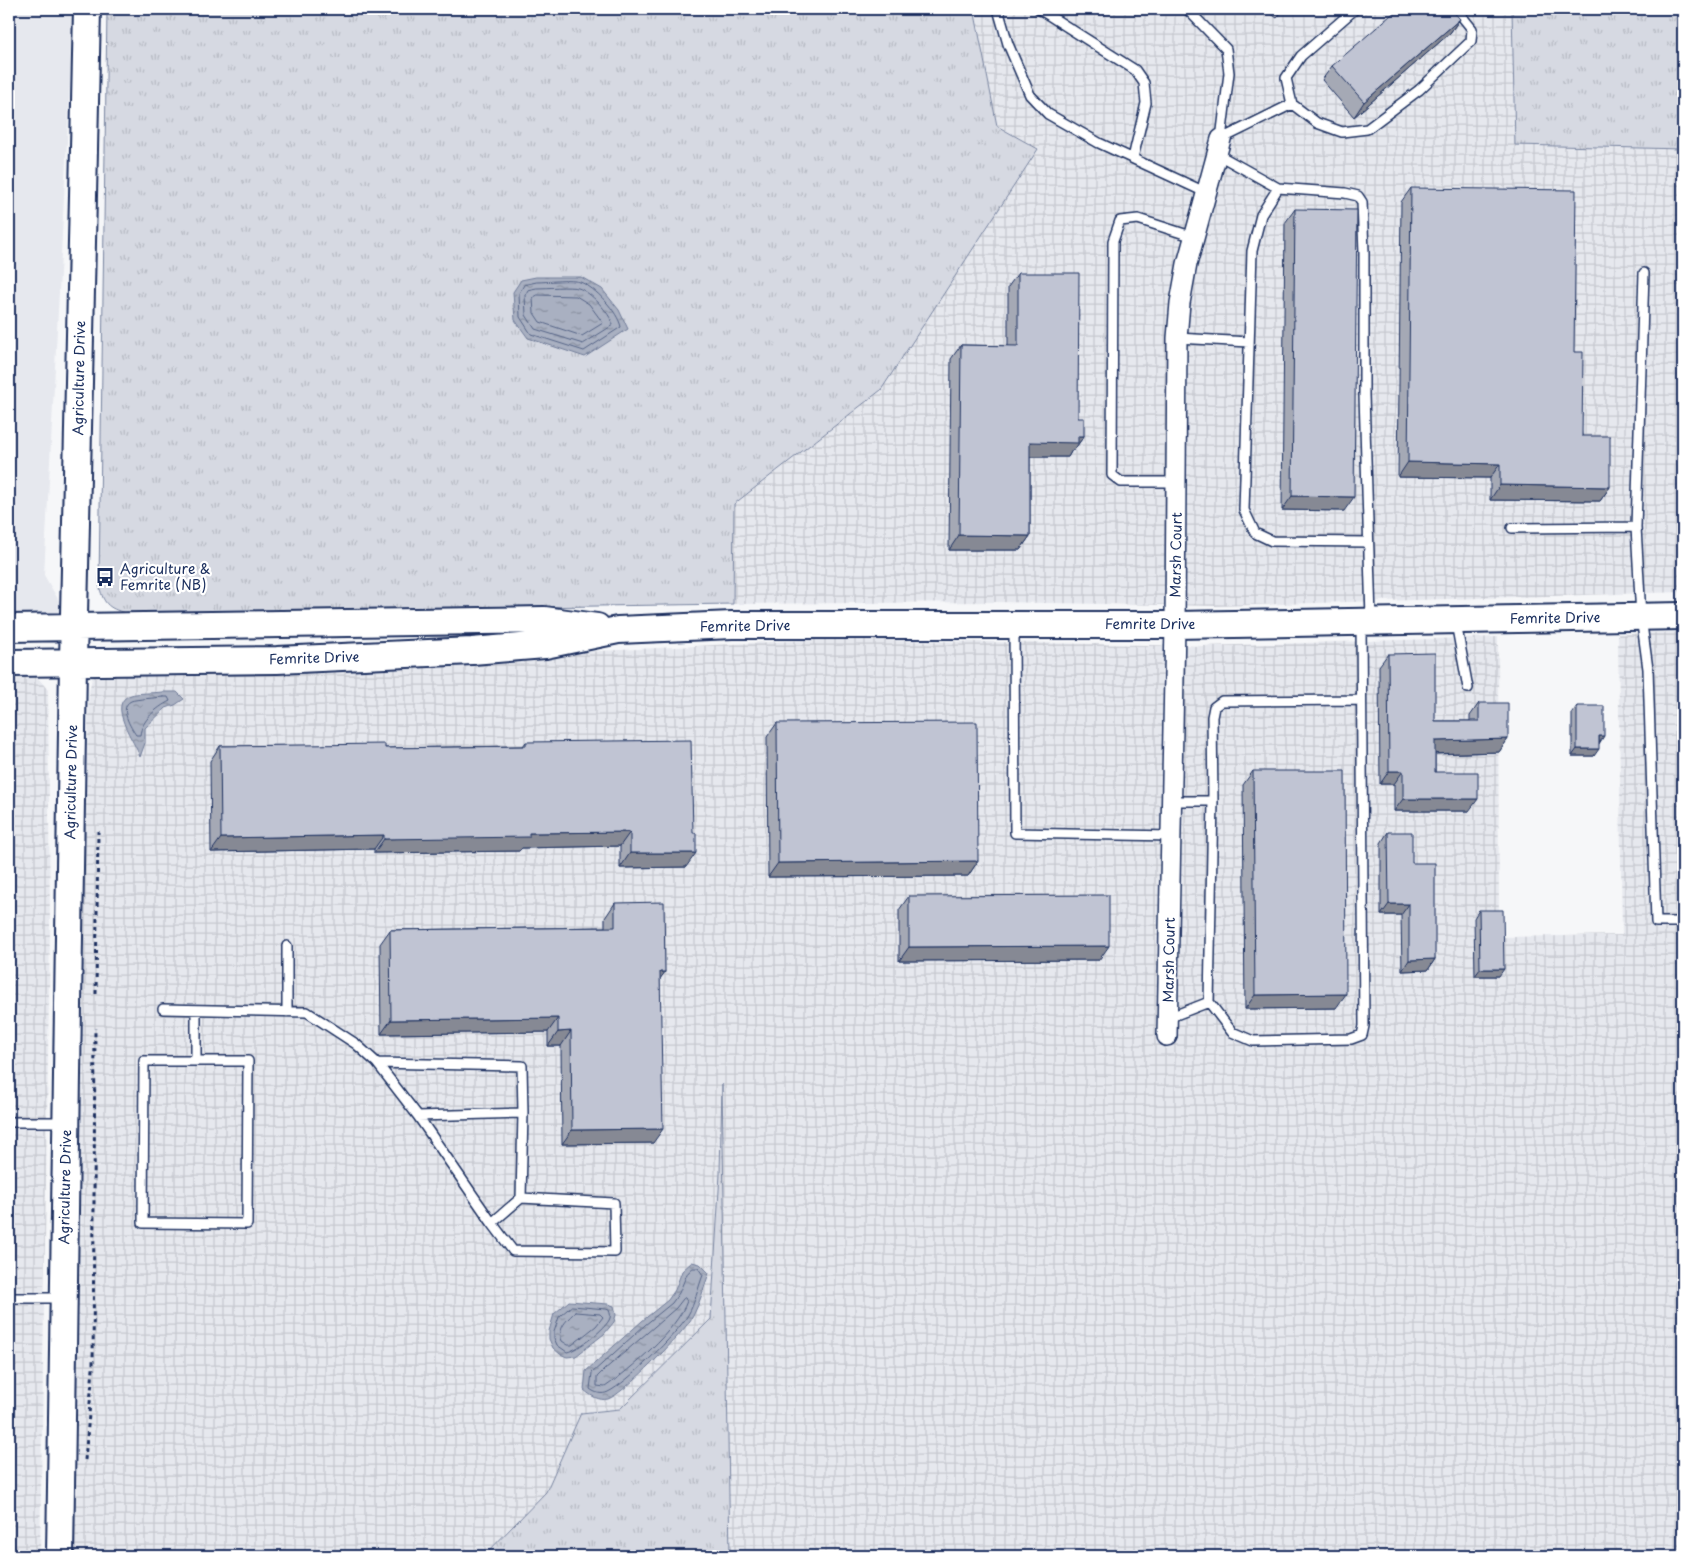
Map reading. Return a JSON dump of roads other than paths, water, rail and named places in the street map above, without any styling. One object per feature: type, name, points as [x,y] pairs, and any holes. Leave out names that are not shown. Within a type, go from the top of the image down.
[{"type":"street","name":"Agriculture Drive","points":[[60,1556],[73,662],[87,9]]},
{"type":"street","name":"Marsh Court","points":[[1168,1027],[1175,625],[1177,338],[1180,303],[1187,264],[1219,147]]},
{"type":"street","name":"Femrite Drive","points":[[9,663],[277,660],[472,651],[545,645],[618,630],[732,625],[1175,625],[1683,616]]},
{"type":"street","name":"Femrite Drive","points":[[9,628],[544,620],[618,630]]},
{"type":"lane","points":[[998,9],[1008,44],[1030,95],[1048,114],[1099,143],[1207,193]]},
{"type":"lane","points":[[1039,9],[1135,70],[1144,83],[1146,103],[1133,158]]},
{"type":"lane","points":[[1187,9],[1226,49],[1229,73],[1219,147]]},
{"type":"lane","points":[[1355,9],[1301,56],[1286,78],[1292,104],[1317,123],[1342,132],[1367,129],[1419,90],[1471,41],[1472,29],[1456,9]]},
{"type":"lane","points":[[1219,147],[1292,104]]},
{"type":"lane","points":[[1219,147],[1278,188],[1345,192],[1358,196],[1362,202],[1364,252],[1364,395],[1368,542],[1361,700],[1364,1026],[1362,1035],[1351,1039],[1253,1041],[1232,1032],[1209,1002],[1213,801],[1212,717],[1214,707],[1222,701],[1361,700]]},
{"type":"lane","points":[[1278,188],[1261,215],[1252,251],[1244,510],[1255,533],[1272,542],[1368,542]]},
{"type":"lane","points":[[1176,482],[1121,482],[1112,475],[1113,241],[1120,221],[1138,219],[1194,237]]},
{"type":"lane","points":[[1644,273],[1636,527],[1641,617],[1648,669],[1656,922],[1683,922]]},
{"type":"lane","points":[[1177,338],[1249,342]]},
{"type":"lane","points":[[1512,528],[1636,527]]},
{"type":"lane","points":[[1455,620],[1468,688]]},
{"type":"lane","points":[[1014,625],[1015,833],[1172,836]]},
{"type":"lane","points":[[1172,801],[1213,801]]},
{"type":"lane","points":[[287,946],[287,1012]]},
{"type":"lane","points":[[1168,1027],[1209,1002]]},
{"type":"lane","points":[[163,1009],[307,1012],[356,1044],[377,1063],[418,1116],[492,1223],[513,1251],[615,1252],[614,1203],[521,1198],[492,1223]]},
{"type":"lane","points":[[196,1010],[196,1061]]},
{"type":"lane","points":[[144,1061],[196,1061],[248,1061],[247,1224],[143,1223],[144,1061]]},
{"type":"lane","points":[[377,1063],[522,1066],[521,1198]]},
{"type":"lane","points":[[418,1116],[523,1113]]},
{"type":"lane","points":[[9,1122],[66,1122]]},
{"type":"lane","points":[[9,1298],[63,1298]]},
{"type":"water","points":[[536,277],[581,277],[602,289],[619,310],[628,329],[585,357],[528,338],[515,320],[513,292],[521,280]]},
{"type":"water","points":[[177,692],[184,699],[166,708],[145,728],[145,743],[140,757],[124,724],[121,706],[124,699],[131,695]]},
{"type":"water","points":[[692,1262],[700,1264],[709,1273],[693,1316],[679,1335],[654,1362],[616,1395],[608,1399],[598,1399],[584,1390],[586,1371],[668,1300],[675,1290],[682,1271]]},
{"type":"water","points":[[569,1301],[608,1304],[614,1306],[616,1315],[614,1322],[604,1334],[576,1356],[567,1357],[553,1348],[549,1339],[549,1331],[554,1314]]},
{"type":"place","name":"Agriculture & Femrite (NB)","points":[[105,577]]}]
